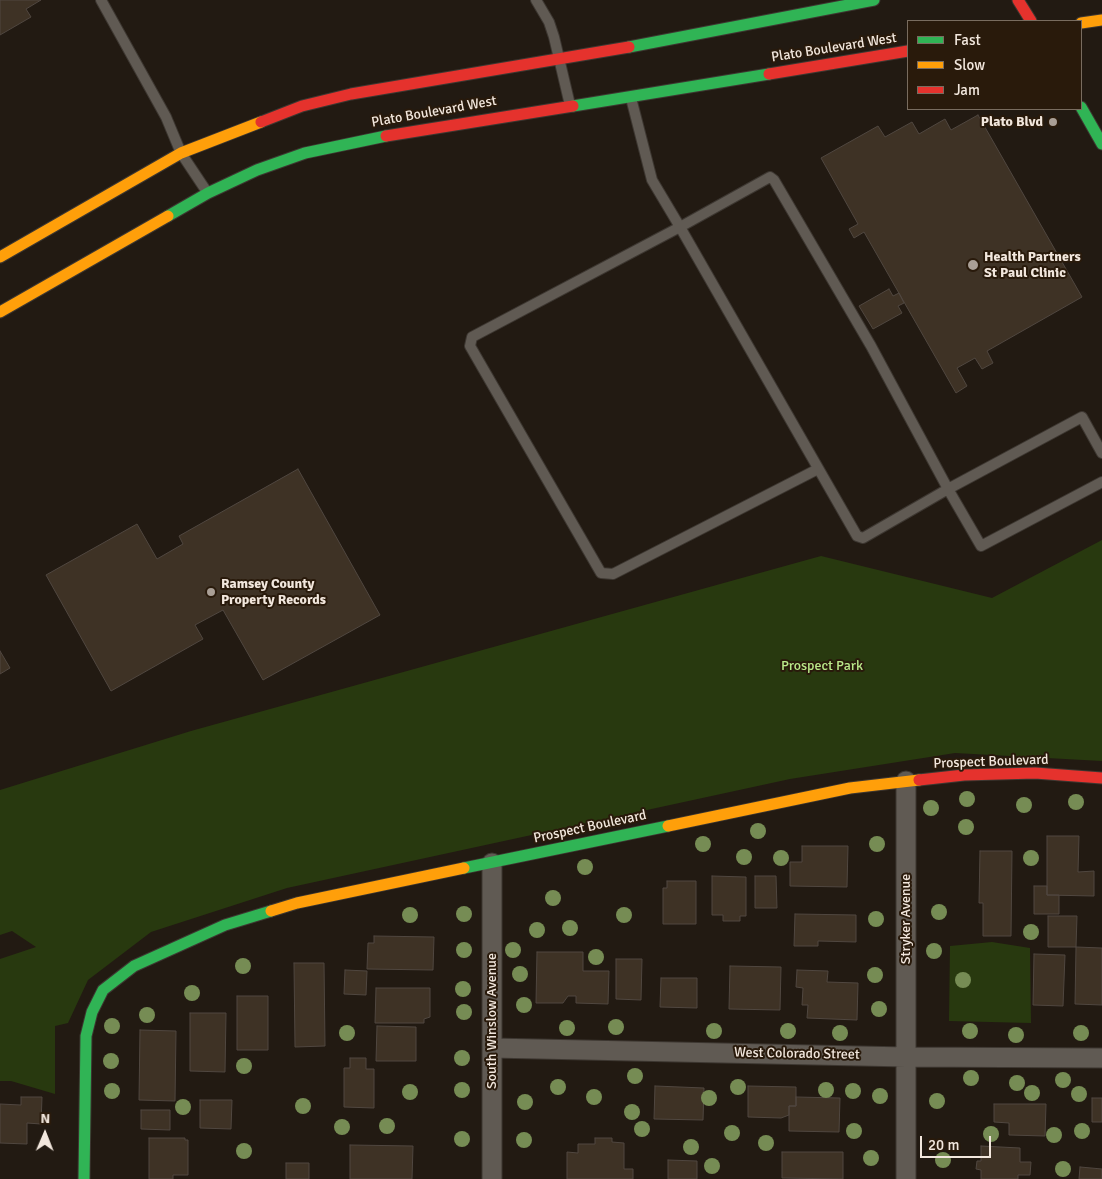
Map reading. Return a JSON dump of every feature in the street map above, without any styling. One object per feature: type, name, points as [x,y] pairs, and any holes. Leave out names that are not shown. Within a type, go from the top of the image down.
[{"type":"street","points":[[0,257],[181,153],[302,106],[351,94],[559,59],[874,0]]},
{"type":"street","points":[[1018,0],[1030,20]]},
{"type":"street","points":[[1082,23],[1102,20]]},
{"type":"street","name":"Plato Boulevard West","points":[[0,312],[208,193],[257,170],[306,153],[351,142],[907,51]]},
{"type":"street","points":[[1082,109],[1101,138]]},
{"type":"street","name":"Prospect Boulevard","points":[[84,1179],[86,1036],[92,1012],[103,990],[134,966],[225,925],[298,903],[850,788],[964,775],[1035,773],[1102,778]]},
{"type":"street","name":"Stryker Avenue","points":[[906,781],[906,1179]]},
{"type":"street","name":"South Winslow Avenue","points":[[492,863],[492,1179]]},
{"type":"street","name":"West Colorado Street","points":[[492,1048],[1102,1058]]},
{"type":"lane","points":[[102,0],[166,117],[181,153],[208,193]]},
{"type":"lane","points":[[536,0],[548,22],[570,105]]},
{"type":"lane","points":[[630,95],[652,180],[857,536],[863,538],[948,489],[1082,417],[1102,453]]},
{"type":"lane","points":[[818,469],[613,574],[601,573],[470,346],[472,337],[770,178],[774,180],[871,346],[948,489],[982,546],[1102,482]]},
{"type":"green space","name":"Prospect Park","points":[[1102,540],[1102,761],[955,753],[790,779],[287,888],[151,932],[88,980],[68,1023],[55,1026],[55,1094],[11,1081],[0,1081],[0,959],[36,947],[12,931],[0,935],[0,790],[191,731],[821,556],[992,598]]},
{"type":"green space","points":[[992,942],[1030,948],[1031,1023],[949,1021],[950,946]]},
{"type":"building","points":[[0,0],[41,0],[26,9],[31,17],[0,35]]},
{"type":"building","name":"Health Partners St Paul Clinic","points":[[978,115],[1082,297],[987,351],[993,363],[982,369],[975,358],[957,368],[967,386],[956,393],[864,232],[854,238],[849,229],[858,224],[821,158],[878,126],[885,137],[912,122],[919,134],[945,119],[951,130]]},
{"type":"building","points":[[889,289],[893,296],[899,293],[904,303],[898,306],[902,313],[873,329],[859,306]]},
{"type":"building","name":"Ramsey County Property Records","points":[[298,469],[380,615],[263,680],[223,610],[195,625],[203,639],[111,691],[46,575],[137,524],[157,559],[183,544],[179,536]]},
{"type":"building","points":[[0,651],[10,668],[0,674]]},
{"type":"building","points":[[1047,836],[1079,836],[1078,872],[1094,871],[1094,896],[1047,895]]},
{"type":"building","points":[[802,846],[848,846],[847,887],[790,886],[790,862],[802,862]]},
{"type":"building","points":[[980,851],[1012,851],[1011,936],[983,936],[983,903],[979,903]]},
{"type":"building","points":[[712,876],[746,877],[746,916],[740,916],[740,921],[723,921],[723,915],[712,915]]},
{"type":"building","points":[[755,876],[776,876],[777,908],[755,908]]},
{"type":"building","points":[[667,881],[696,881],[696,924],[663,924],[663,888],[667,888]]},
{"type":"building","points":[[1034,886],[1047,886],[1047,895],[1059,895],[1059,914],[1034,914]]},
{"type":"building","points":[[795,914],[856,915],[856,942],[818,941],[818,946],[794,946]]},
{"type":"building","points":[[1048,916],[1077,916],[1076,947],[1048,947]]},
{"type":"building","points":[[374,936],[434,937],[433,970],[367,969],[368,943],[374,943]]},
{"type":"building","points":[[1076,947],[1102,948],[1102,1005],[1075,1004]]},
{"type":"building","points":[[537,952],[583,952],[583,971],[609,971],[608,1004],[576,1003],[576,996],[568,996],[563,1003],[536,1003]]},
{"type":"building","points":[[1034,954],[1065,955],[1063,1006],[1033,1005]]},
{"type":"building","points":[[616,959],[642,959],[641,1000],[616,999]]},
{"type":"building","points":[[294,963],[324,963],[325,1046],[295,1047]]},
{"type":"building","points":[[730,966],[781,967],[780,1010],[729,1009]]},
{"type":"building","points":[[345,970],[367,971],[366,995],[344,994]]},
{"type":"building","points":[[797,970],[828,971],[827,982],[858,983],[857,1020],[807,1018],[808,1005],[802,1005],[803,988],[796,987]]},
{"type":"building","points":[[661,978],[697,978],[697,1008],[660,1007]]},
{"type":"building","points":[[376,988],[430,988],[430,1017],[424,1019],[424,1023],[375,1023]]},
{"type":"building","points":[[237,996],[268,996],[268,1050],[237,1050]]},
{"type":"building","points":[[190,1013],[226,1013],[225,1072],[190,1071]]},
{"type":"building","points":[[377,1026],[416,1027],[416,1061],[376,1061]]},
{"type":"building","points":[[140,1030],[176,1031],[175,1101],[139,1100]]},
{"type":"building","points":[[350,1058],[366,1058],[366,1069],[374,1069],[374,1108],[344,1107],[344,1068],[350,1068]]},
{"type":"building","points":[[655,1086],[704,1088],[703,1120],[654,1119]]},
{"type":"building","points":[[748,1086],[796,1087],[796,1106],[789,1106],[789,1115],[781,1118],[748,1117]]},
{"type":"building","points":[[21,1097],[42,1097],[41,1124],[27,1123],[27,1144],[0,1143],[0,1104],[21,1105]]},
{"type":"building","points":[[796,1097],[840,1098],[839,1132],[789,1131],[789,1106],[796,1106]]},
{"type":"building","points":[[1092,1098],[1102,1098],[1102,1122],[1092,1122]]},
{"type":"building","points":[[200,1100],[232,1100],[231,1129],[200,1128]]},
{"type":"building","points":[[994,1104],[1046,1104],[1045,1136],[1009,1135],[1009,1123],[994,1122]]},
{"type":"building","points":[[141,1110],[170,1110],[170,1130],[141,1129]]},
{"type":"building","points":[[149,1138],[185,1138],[185,1140],[188,1140],[188,1175],[173,1175],[173,1179],[149,1179]]},
{"type":"building","points":[[595,1138],[612,1138],[612,1142],[624,1143],[624,1169],[633,1169],[633,1179],[567,1179],[567,1152],[578,1153],[578,1144],[595,1144]]},
{"type":"building","points":[[350,1145],[413,1146],[412,1179],[350,1179]]},
{"type":"building","points":[[981,1146],[1020,1148],[1020,1162],[1031,1162],[1030,1175],[1018,1175],[1018,1179],[981,1179],[981,1170],[976,1169],[977,1161],[981,1161]]},
{"type":"building","points":[[782,1152],[843,1152],[843,1179],[782,1178]]},
{"type":"building","points":[[668,1160],[697,1161],[697,1179],[668,1179]]},
{"type":"building","points":[[286,1163],[309,1163],[309,1179],[286,1179]]},
{"type":"building","points":[[1080,1167],[1102,1169],[1102,1179],[1079,1179]]},
{"type":"traffic: fast","points":[[629,47],[874,0]]},
{"type":"traffic: fast","points":[[573,106],[769,74]]},
{"type":"traffic: fast","points":[[1082,109],[1102,144]]},
{"type":"traffic: fast","points":[[168,216],[208,193],[257,170],[305,153],[386,136]]},
{"type":"traffic: fast","points":[[464,868],[668,826]]},
{"type":"traffic: fast","points":[[84,1179],[86,1036],[92,1012],[103,990],[134,966],[225,925],[271,911]]},
{"type":"traffic: slow","points":[[1082,23],[1102,20]]},
{"type":"traffic: slow","points":[[0,257],[181,153],[261,122]]},
{"type":"traffic: slow","points":[[0,312],[168,216]]},
{"type":"traffic: slow","points":[[668,826],[850,788],[919,780]]},
{"type":"traffic: slow","points":[[271,911],[297,903],[464,868]]},
{"type":"traffic: jam","points":[[1018,0],[1030,20]]},
{"type":"traffic: jam","points":[[261,122],[302,106],[351,94],[629,47]]},
{"type":"traffic: jam","points":[[769,74],[907,51]]},
{"type":"traffic: jam","points":[[386,136],[573,106]]},
{"type":"traffic: jam","points":[[919,780],[964,775],[1035,773],[1102,778]]},
{"type":"place","name":"Plato Blvd","points":[[1053,122]]},
{"type":"place","name":"Health Partners St Paul Clinic","points":[[973,265]]},
{"type":"place","name":"Ramsey County Property Records","points":[[211,592]]}]
